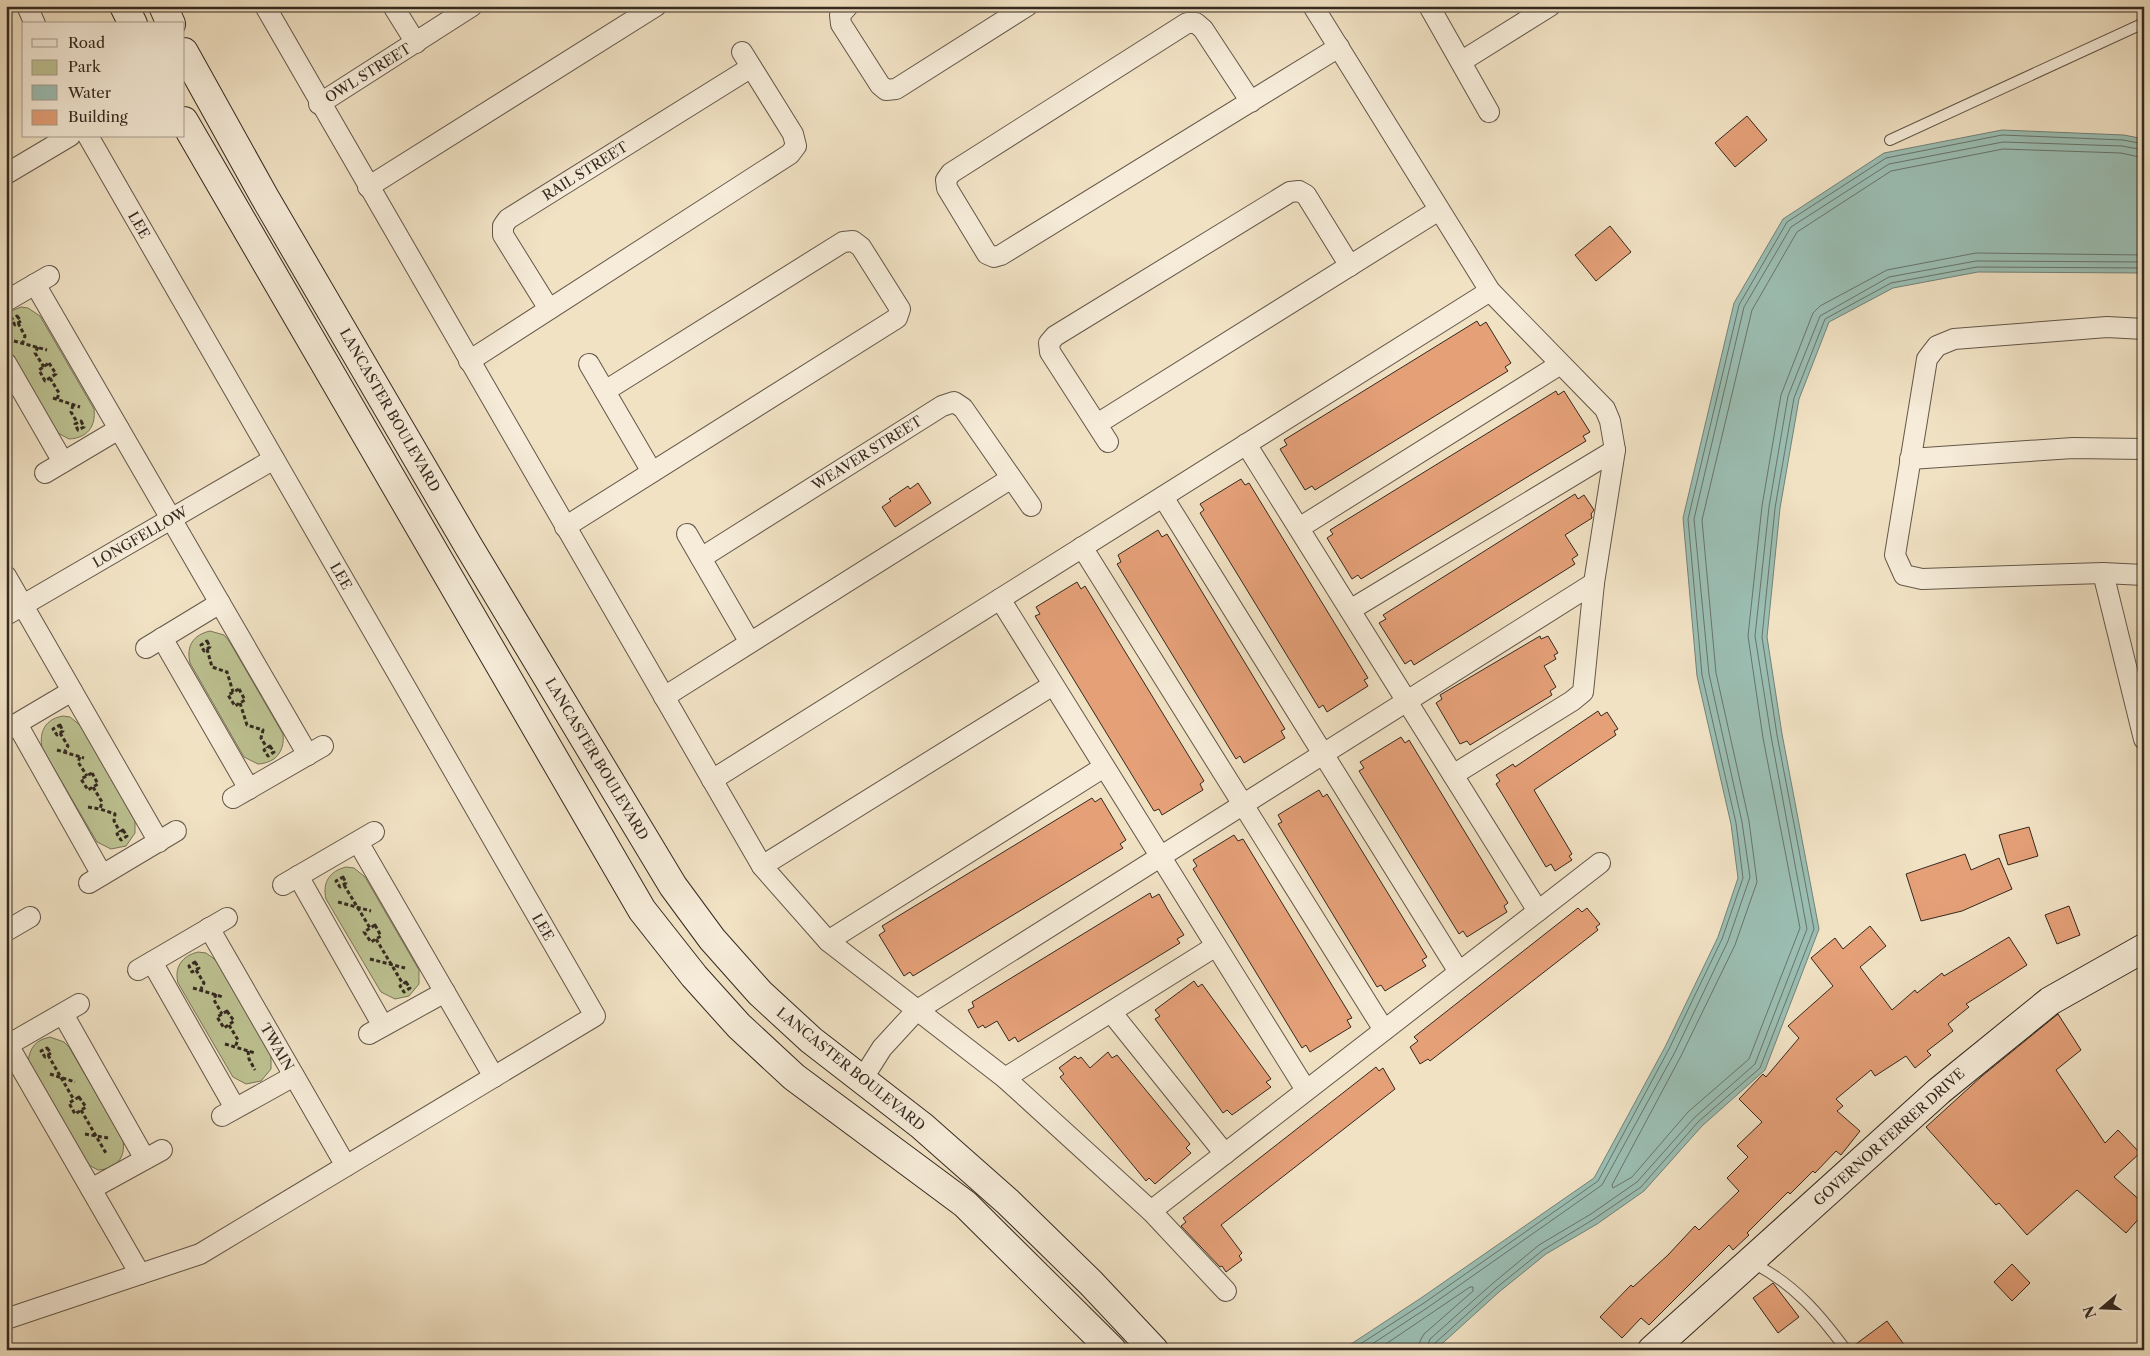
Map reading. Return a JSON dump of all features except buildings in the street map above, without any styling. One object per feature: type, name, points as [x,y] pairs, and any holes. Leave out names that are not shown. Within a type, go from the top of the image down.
[{"type":"main road","points":[[124,6],[132,22]]},
{"type":"main road","points":[[163,6],[170,22]]},
{"type":"main road","name":"LANCASTER BOULEVARD","points":[[185,54],[279,222],[470,547],[673,886],[712,939],[760,993],[811,1040],[863,1078],[1008,1202],[1154,1350]]},
{"type":"main road","points":[[185,123],[642,910],[694,976],[739,1026],[794,1077],[965,1204],[1112,1350]]},
{"type":"main road","name":"GOVERNOR FERRER DRIVE","points":[[1652,1350],[1939,1091],[2042,1007],[2143,951]]},
{"type":"street","points":[[27,6],[34,22]]},
{"type":"street","points":[[265,6],[762,866],[828,940],[916,1011],[1005,1078],[1151,1211],[1226,1291]]},
{"type":"street","name":"OWL STREET","points":[[393,6],[416,43]]},
{"type":"street","name":"OWL STREET","points":[[320,104],[472,6]]},
{"type":"street","points":[[368,187],[656,6]]},
{"type":"street","points":[[848,6],[840,15],[841,24],[880,85],[886,90],[896,89],[1027,6]]},
{"type":"street","points":[[1314,6],[1490,291],[1605,410],[1610,421],[1615,450],[1594,583],[1583,692],[1572,702],[1453,775]]},
{"type":"street","points":[[1429,6],[1462,61],[1489,112]]},
{"type":"street","points":[[1462,61],[1550,6]]},
{"type":"street","points":[[1251,102],[1203,29],[1196,23],[1187,23],[950,173],[946,180],[947,188],[987,254],[994,257],[1001,255],[1251,102],[1339,47]]},
{"type":"street","name":"RAIL STREET","points":[[469,361],[790,154],[796,146],[793,134],[746,60],[508,219],[503,226],[503,235],[549,309]]},
{"type":"street","points":[[6,174],[67,138]]},
{"type":"street","name":"LEE","points":[[89,138],[595,1016],[494,1076]]},
{"type":"street","points":[[1108,442],[1050,352],[1049,343],[1055,336],[1290,192],[1299,191],[1306,195],[1350,266]]},
{"type":"street","points":[[1097,424],[1439,210]]},
{"type":"street","points":[[565,527],[897,318],[900,309],[896,299],[861,247],[853,241],[843,242],[605,391]]},
{"type":"street","points":[[6,301],[42,280],[76,355],[171,519],[220,603],[315,750],[241,794],[154,643],[220,603]]},
{"type":"street","points":[[712,780],[1490,291]]},
{"type":"street","points":[[2144,329],[2107,327],[1954,340],[1937,346],[1928,359],[1910,459],[1896,555],[1904,575],[1922,579],[2103,574],[2144,576]]},
{"type":"street","points":[[6,363],[62,462]]},
{"type":"street","points":[[590,364],[652,472]]},
{"type":"street","points":[[1299,528],[1559,364]]},
{"type":"street","name":"WEAVER STREET","points":[[701,558],[942,406],[954,402],[963,408],[1010,479],[1031,506]]},
{"type":"street","points":[[45,473],[119,429]]},
{"type":"street","points":[[1246,444],[1538,911]]},
{"type":"street","points":[[1910,459],[2073,448],[2144,449]]},
{"type":"street","points":[[1350,610],[1615,450]]},
{"type":"street","name":"LONGFELLOW","points":[[15,610],[274,459]]},
{"type":"street","points":[[664,697],[749,641],[1010,479]]},
{"type":"street","points":[[1163,497],[1459,972]]},
{"type":"street","points":[[687,534],[749,641]]},
{"type":"street","points":[[1082,547],[1384,1030]]},
{"type":"street","points":[[2103,574],[2138,693],[2144,739]]},
{"type":"street","points":[[6,576],[15,610],[72,691],[159,842]]},
{"type":"street","points":[[863,1078],[882,1048],[916,1011],[1594,583]]},
{"type":"street","points":[[1000,599],[1306,1090]]},
{"type":"street","points":[[762,866],[1053,685]]},
{"type":"street","points":[[72,691],[11,727],[29,747],[95,879],[176,832]]},
{"type":"street","points":[[828,940],[1104,767]]},
{"type":"street","points":[[6,1320],[200,1254],[494,1076],[402,918],[366,837],[291,881],[310,898],[343,955],[376,1030],[445,992]]},
{"type":"street","points":[[1151,1211],[1600,863]]},
{"type":"street","points":[[227,918],[145,966],[163,982],[195,1038],[229,1112],[289,1067]]},
{"type":"street","name":"TWAIN","points":[[209,928],[346,1166]]},
{"type":"street","points":[[1005,1078],[1216,946]]},
{"type":"street","points":[[91,1189],[148,1151],[104,1087],[71,1009],[7,1046],[140,1274]]},
{"type":"street","points":[[1111,1012],[1225,1154]]},
{"type":"lane","points":[[1890,140],[2144,23]]},
{"type":"lane","points":[[1751,1261],[1801,1294],[1821,1316],[1846,1350]]},
{"type":"path","points":[[18,323],[25,336],[22,342]]},
{"type":"path","points":[[6,339],[76,355]]},
{"type":"path","points":[[38,347],[35,353],[44,367]]},
{"type":"path","points":[[49,363],[56,374],[45,381],[38,370],[44,367],[49,363]]},
{"type":"path","points":[[50,378],[59,393],[57,399]]},
{"type":"path","points":[[23,392],[57,399],[86,409],[109,411]]},
{"type":"path","points":[[73,405],[71,412],[77,422]]},
{"type":"path","points":[[207,649],[212,667],[227,672],[233,692]]},
{"type":"path","points":[[238,689],[245,700],[235,706],[228,696],[233,692],[238,689]]},
{"type":"path","points":[[240,703],[247,725],[263,730],[261,738],[267,748]]},
{"type":"path","points":[[60,733],[68,746],[65,751]]},
{"type":"path","points":[[29,747],[65,751],[90,760],[114,763]]},
{"type":"path","points":[[80,756],[78,762],[87,776]]},
{"type":"path","points":[[92,773],[98,784],[88,790],[81,779],[87,776],[92,773]]},
{"type":"path","points":[[93,787],[102,802],[100,809],[116,814],[114,822],[120,832]]},
{"type":"path","points":[[344,885],[370,928]]},
{"type":"path","points":[[310,898],[356,906],[402,918]]},
{"type":"path","points":[[375,925],[381,936],[371,942],[364,932],[370,928],[375,925]]},
{"type":"path","points":[[376,939],[403,984]]},
{"type":"path","points":[[343,955],[391,963],[419,973],[434,973]]},
{"type":"path","points":[[196,970],[204,983],[201,989]]},
{"type":"path","points":[[163,982],[201,989],[253,1004]]},
{"type":"path","points":[[216,994],[214,1000],[222,1014]]},
{"type":"path","points":[[227,1011],[234,1021],[224,1028],[217,1017],[222,1014],[227,1011]]},
{"type":"path","points":[[229,1024],[238,1040],[235,1047]]},
{"type":"path","points":[[195,1038],[248,1051],[289,1067]]},
{"type":"path","points":[[248,1051],[249,1060],[255,1070]]},
{"type":"path","points":[[48,1055],[74,1100]]},
{"type":"path","points":[[22,1069],[60,1077],[90,1087],[104,1087]]},
{"type":"path","points":[[79,1097],[86,1107],[75,1114],[68,1103],[74,1100],[79,1097]]},
{"type":"path","points":[[81,1110],[107,1155]]},
{"type":"path","points":[[53,1123],[83,1134],[95,1134],[148,1151]]},
{"type":"green space","points":[[21,307],[28,308],[40,316],[94,409],[92,426],[81,436],[69,439],[56,432],[6,347],[6,313]]},
{"type":"green space","points":[[210,631],[224,635],[229,641],[283,734],[282,746],[274,759],[258,764],[244,757],[190,663],[189,651],[192,642],[199,635]]},
{"type":"green space","points":[[63,716],[70,717],[81,726],[135,819],[135,833],[126,846],[111,849],[97,842],[42,748],[41,737],[45,727],[52,720]]},
{"type":"green space","points":[[346,867],[354,868],[365,877],[419,970],[419,984],[409,996],[395,999],[381,992],[326,899],[325,887],[328,878],[336,871]]},
{"type":"green space","points":[[198,952],[206,953],[217,961],[271,1054],[271,1069],[261,1081],[246,1084],[233,1077],[178,983],[177,972],[180,963],[188,956]]},
{"type":"green space","points":[[50,1037],[64,1042],[69,1047],[123,1140],[123,1152],[115,1165],[98,1170],[85,1163],[28,1062],[34,1045]]},
{"type":"water","points":[[2002,130],[2124,135],[2144,139],[2144,273],[1978,272],[1893,288],[1829,322],[1799,399],[1780,508],[1767,637],[1782,734],[1819,929],[1765,1070],[1702,1126],[1644,1191],[1597,1224],[1546,1254],[1499,1292],[1435,1350],[1342,1350],[1421,1298],[1594,1178],[1665,1047],[1718,937],[1738,878],[1731,824],[1697,676],[1683,518],[1734,303],[1783,219],[1884,153]]}]
